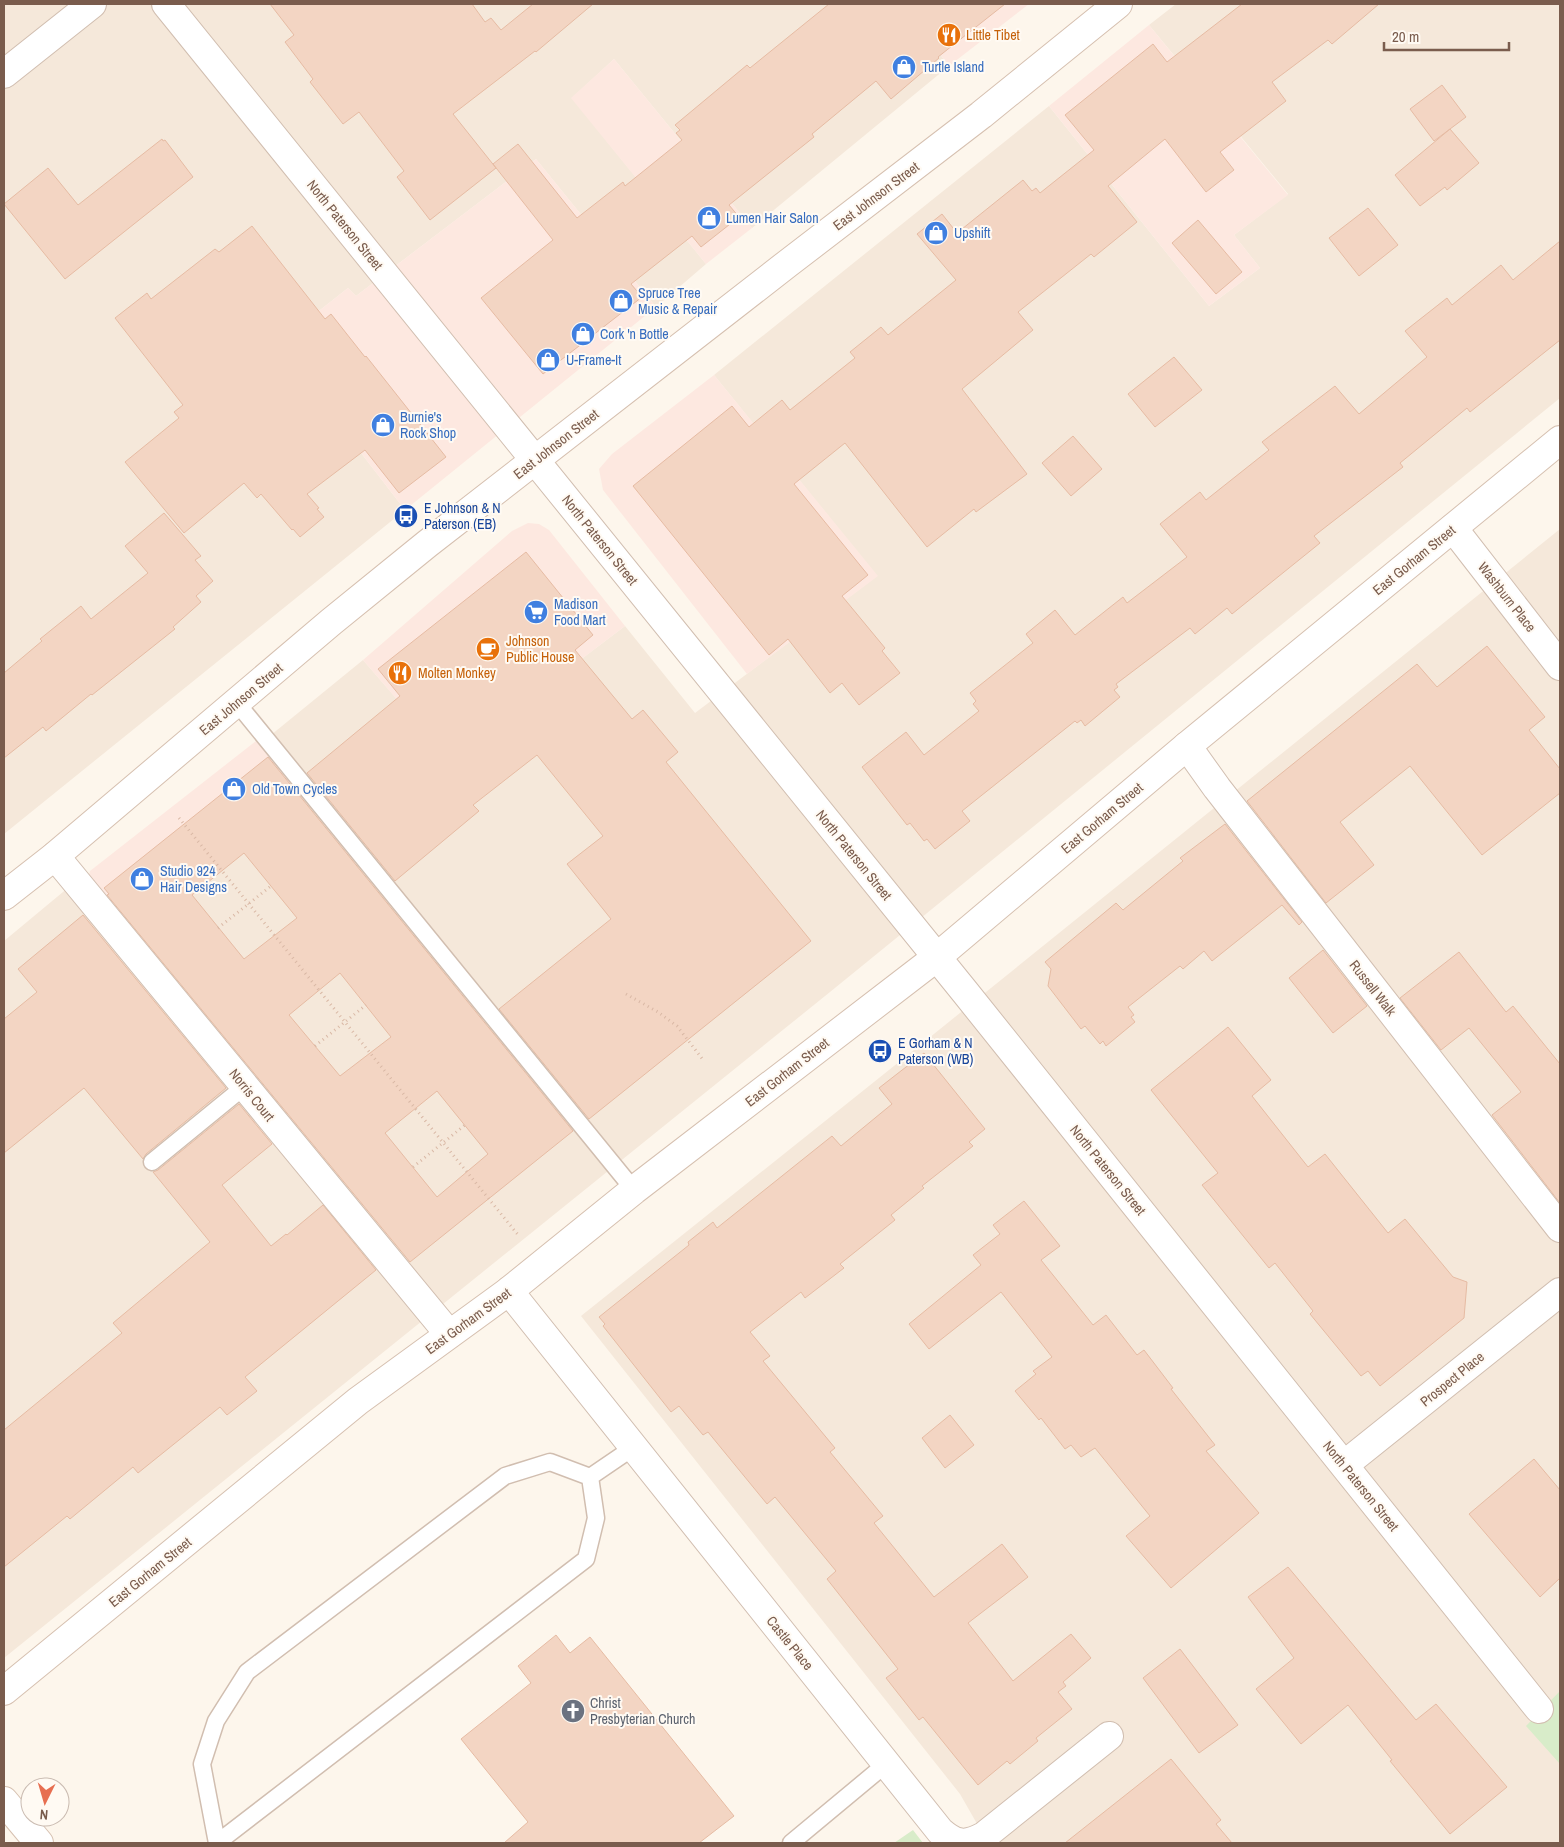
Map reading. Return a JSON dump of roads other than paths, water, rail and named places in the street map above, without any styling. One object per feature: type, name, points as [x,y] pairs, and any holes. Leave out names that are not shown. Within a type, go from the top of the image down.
[{"type":"street","points":[[4,74],[92,4]]},
{"type":"street","name":"North Paterson Street","points":[[166,4],[937,957],[1539,1709]]},
{"type":"street","name":"East Johnson Street","points":[[4,896],[56,856],[405,562],[981,115],[1118,4]]},
{"type":"street","name":"East Gorham Street","points":[[4,1691],[358,1401],[543,1265],[634,1190],[937,957],[1187,746],[1560,440]]},
{"type":"street","name":"Washburn Place","points":[[1453,528],[1560,666]]},
{"type":"street","name":"Russell Walk","points":[[1187,746],[1217,788],[1560,1228]]},
{"type":"street","name":"Norris Court","points":[[56,856],[449,1334]]},
{"type":"street","name":"Castle Place","points":[[509,1291],[886,1764],[940,1831],[949,1839],[960,1843],[973,1842],[984,1836],[1109,1736]]},
{"type":"street","name":"Prospect Place","points":[[1344,1465],[1560,1292]]},
{"type":"street","points":[[4,1801],[39,1843]]},
{"type":"lane","points":[[237,703],[634,1190]]},
{"type":"lane","points":[[152,1162],[245,1086]]},
{"type":"lane","points":[[590,1477],[634,1447]]},
{"type":"lane","points":[[550,1462],[590,1477],[596,1518],[586,1559],[217,1843],[202,1764],[216,1721],[247,1672],[505,1476],[550,1462]]},
{"type":"lane","points":[[791,1843],[886,1764]]},
{"type":"place","name":"Little Tibet","points":[[949,35]]},
{"type":"place","name":"Turtle Island","points":[[904,67]]},
{"type":"place","name":"Lumen Hair Salon","points":[[709,218]]},
{"type":"place","name":"Upshift","points":[[936,233]]},
{"type":"place","name":"Spruce Tree Music & Repair","points":[[621,301]]},
{"type":"place","name":"Cork 'n Bottle","points":[[583,334]]},
{"type":"place","name":"U-Frame-It","points":[[548,360]]},
{"type":"place","name":"Burnie's Rock Shop","points":[[383,425]]},
{"type":"place","name":"E Johnson & N Paterson (EB)","points":[[406,516]]},
{"type":"place","name":"Madison Food Mart","points":[[536,612]]},
{"type":"place","name":"Johnson Public House","points":[[488,649]]},
{"type":"place","name":"Molten Monkey","points":[[400,673]]},
{"type":"place","name":"Old Town Cycles","points":[[234,789]]},
{"type":"place","name":"Studio 924 Hair Designs","points":[[142,879]]},
{"type":"place","name":"E Gorham & N Paterson (WB)","points":[[880,1051]]},
{"type":"place","name":"Christ Presbyterian Church","points":[[573,1711]]}]
